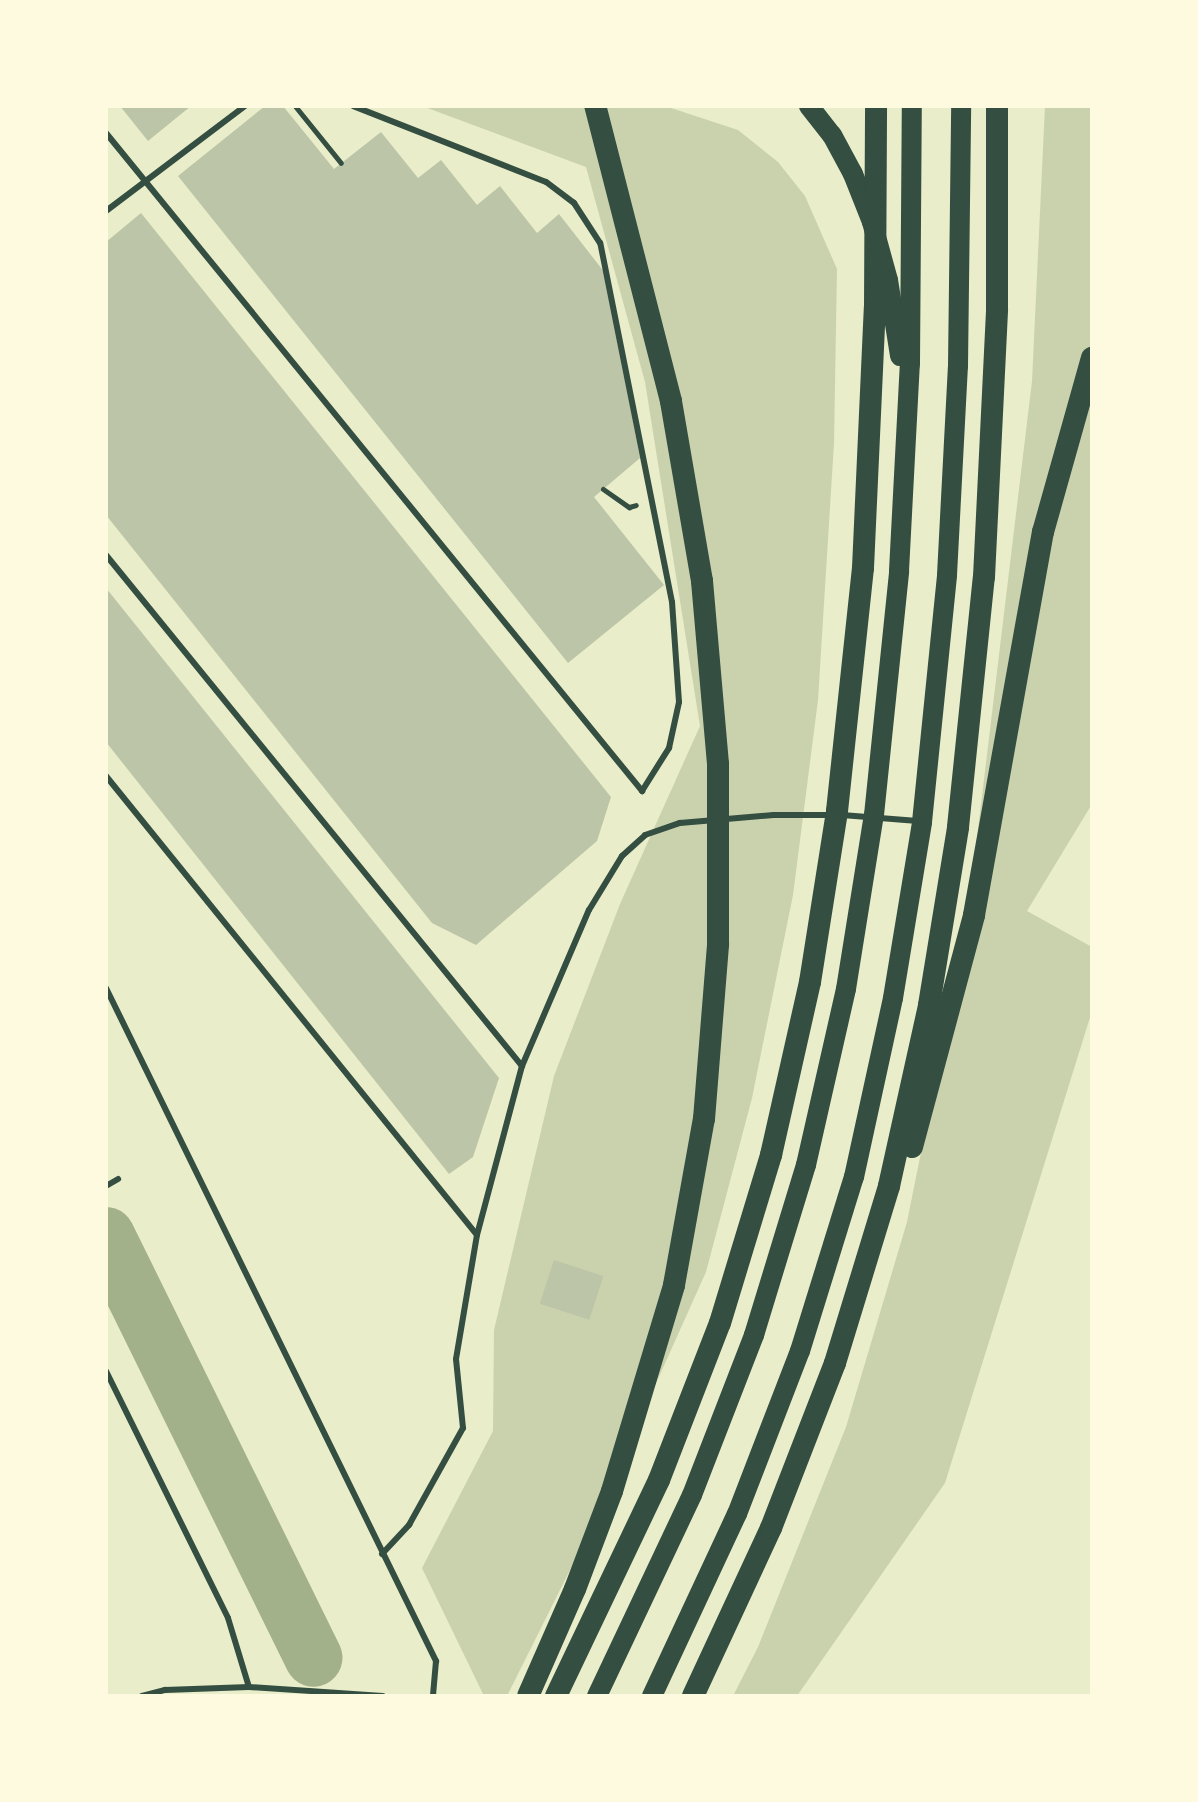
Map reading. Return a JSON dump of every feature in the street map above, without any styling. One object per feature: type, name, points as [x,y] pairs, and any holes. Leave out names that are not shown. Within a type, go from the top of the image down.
[{"type":"highway","points":[[528,1696],[575,1589],[612,1491],[674,1285],[704,1119],[718,944],[718,764],[700,566],[671,401],[595,106]]},
{"type":"highway","points":[[556,1696],[659,1480],[720,1323],[771,1155],[810,982],[837,811],[863,568],[875,307],[876,106]]},
{"type":"highway","points":[[864,1276],[903,1126],[929,1005],[969,740],[993,432],[997,106]]},
{"type":"highway","points":[[693,1696],[737,1605],[787,1488],[864,1276],[902,1182],[951,1009],[990,838],[1023,632],[1043,532],[1066,441],[1092,358]]},
{"type":"main road","points":[[809,106],[846,161],[872,222],[888,280],[900,348],[907,428]]},
{"type":"main road","points":[[597,1696],[659,1569],[714,1443],[782,1251],[830,1062],[874,815],[894,633],[907,428],[912,106]]},
{"type":"main road","points":[[960,290],[961,106]]},
{"type":"main road","points":[[652,1696],[737,1514],[800,1351],[828,1265],[875,1088],[922,822],[947,575],[960,290],[975,106]]},
{"type":"lane","points":[[106,211],[245,106]]},
{"type":"lane","points":[[106,133],[642,791],[669,748],[679,702],[672,602],[600,243],[574,203],[546,182],[353,106]]},
{"type":"lane","points":[[106,555],[522,1066]]},
{"type":"lane","points":[[106,776],[477,1235]]},
{"type":"lane","points":[[382,1554],[409,1525],[463,1428],[456,1359],[477,1235],[522,1066],[589,910],[622,856],[645,835],[680,823],[774,815],[874,815],[922,822]]},
{"type":"lane","points":[[106,988],[436,1661],[433,1696]]},
{"type":"lane","points":[[106,1186],[118,1179]]},
{"type":"lane","points":[[106,1371],[228,1618],[249,1687]]},
{"type":"lane","points":[[142,1696],[165,1690],[249,1687],[383,1696]]},
{"type":"path","points":[[295,106],[341,163]]},
{"type":"path","points":[[603,489],[629,507],[651,501]]},
{"type":"green space","points":[[422,106],[665,106],[738,130],[778,162],[805,196],[837,269],[834,443],[818,700],[793,895],[752,1098],[706,1272],[592,1526],[507,1696],[484,1696],[422,1568],[493,1431],[494,1330],[554,1076],[620,904],[700,726],[645,382],[586,167]]},
{"type":"green space","points":[[1045,106],[1092,106],[1092,804],[1027,911],[1092,947],[1092,1011],[945,1483],[797,1696],[733,1696],[758,1647],[846,1427],[907,1222],[966,929],[1032,381]]},
{"type":"building","points":[[120,106],[191,106],[148,141]]},
{"type":"building","points":[[265,106],[283,106],[334,169],[381,132],[418,178],[441,160],[477,205],[500,186],[537,233],[559,214],[605,273],[640,458],[594,497],[664,585],[568,663],[178,176]]},
{"type":"building","points":[[141,213],[611,797],[597,841],[476,945],[432,923],[106,515],[106,242]]},
{"type":"building","points":[[106,588],[499,1078],[473,1157],[449,1174],[106,742]]},
{"type":"building","points":[[554,1260],[603,1276],[589,1320],[540,1304]]},
{"type":"waterway","points":[[106,1236],[314,1658]]}]
